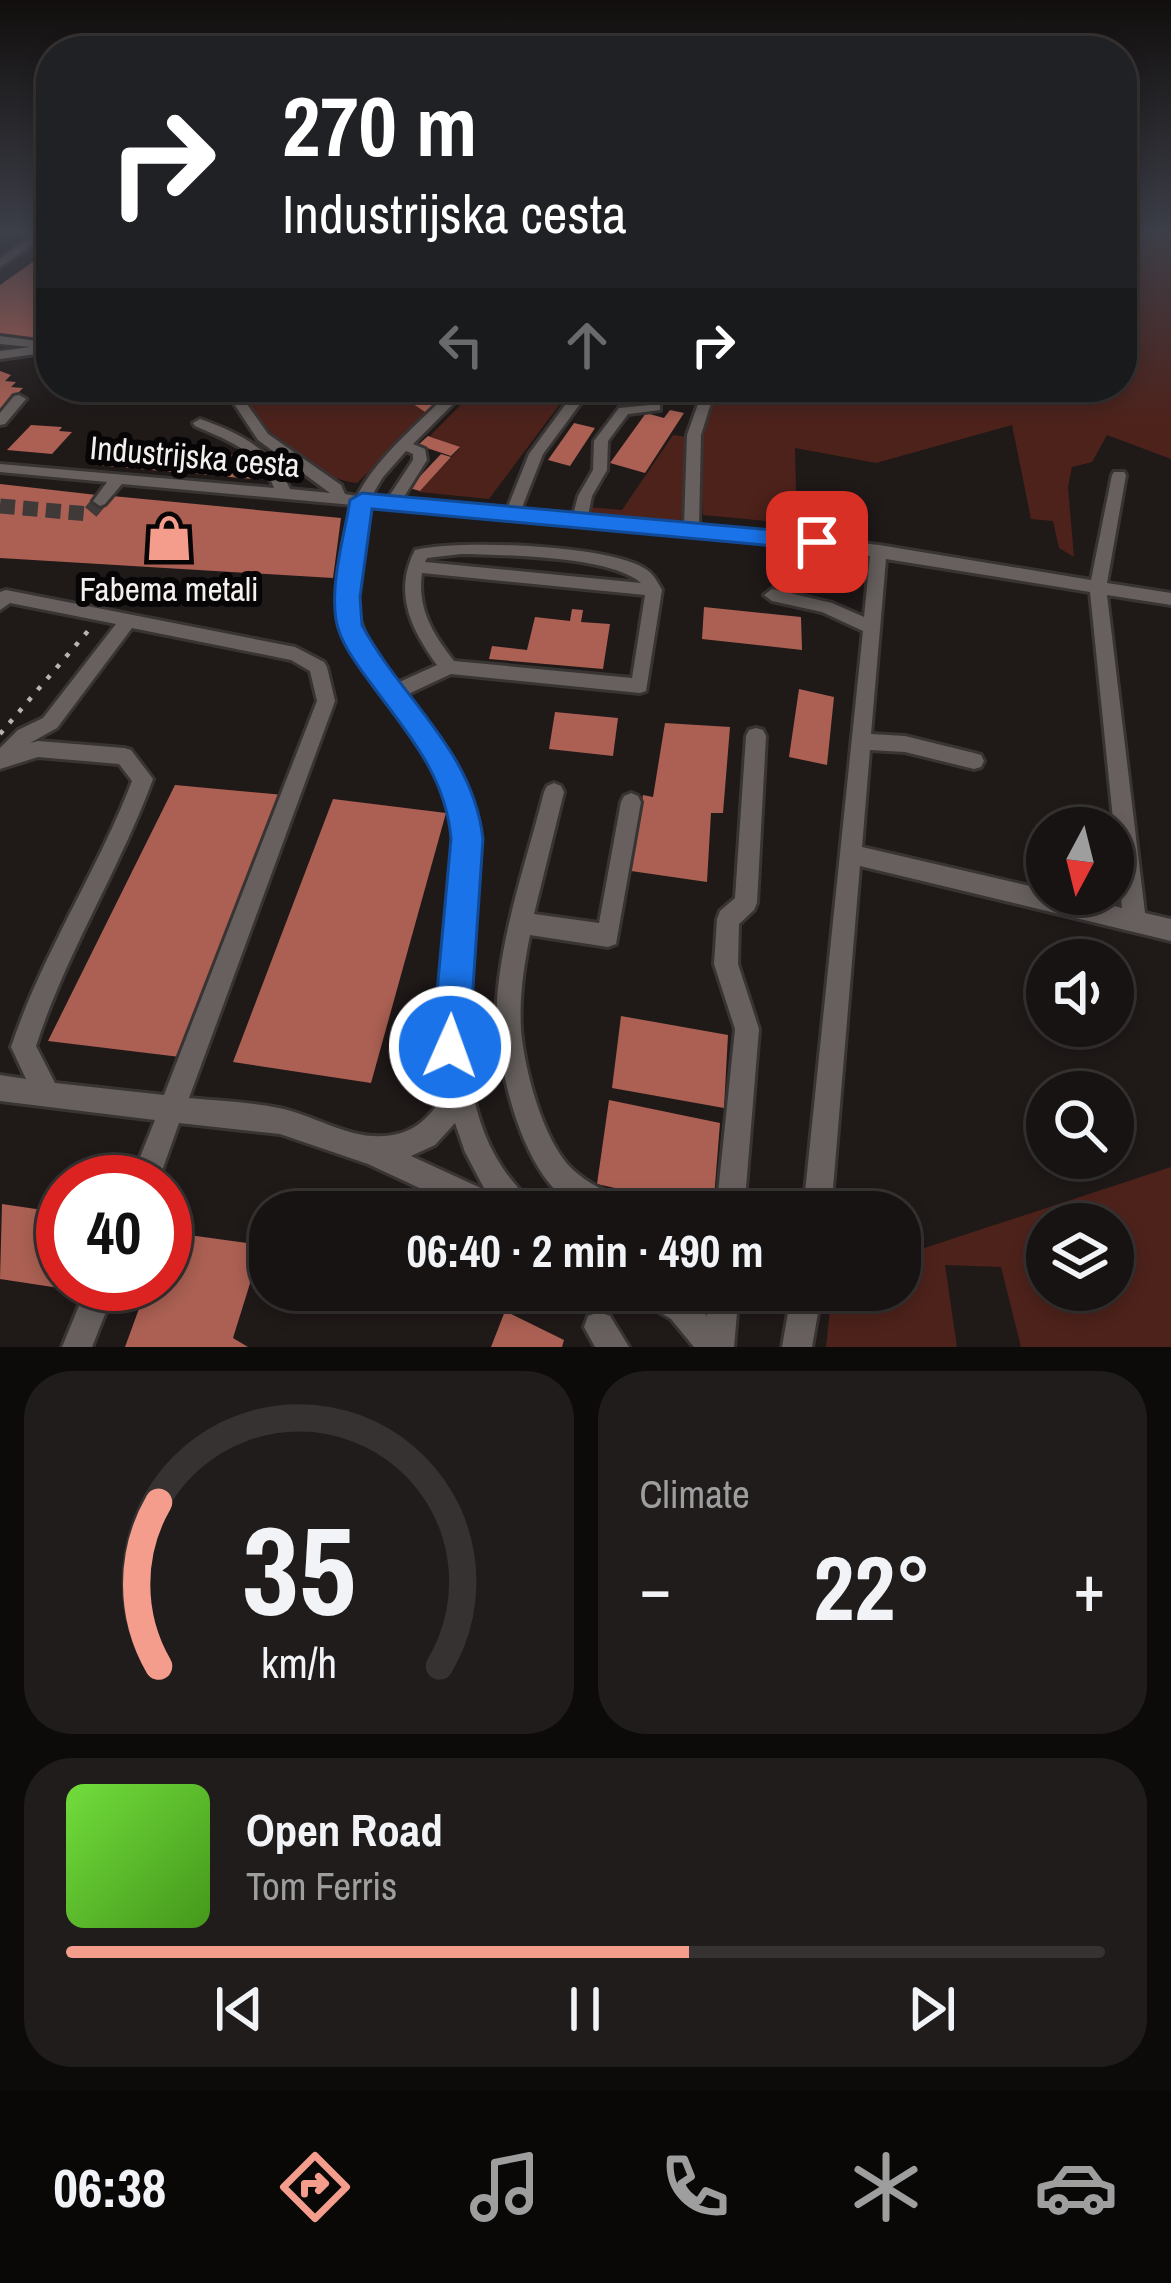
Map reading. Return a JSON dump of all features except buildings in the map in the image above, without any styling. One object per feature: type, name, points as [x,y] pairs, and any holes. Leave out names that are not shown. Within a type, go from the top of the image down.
[{"type":"street","points":[[0,340],[36,348]]},
{"type":"street","points":[[0,355],[36,352]]},
{"type":"street","points":[[18,362],[36,356]]},
{"type":"street","points":[[0,421],[19,399]]},
{"type":"street","points":[[239,402],[257,431],[350,500]]},
{"type":"street","points":[[350,500],[448,402]]},
{"type":"street","points":[[691,530],[694,435],[705,402]]},
{"type":"street","points":[[512,514],[536,454],[573,404]]},
{"type":"street","points":[[580,520],[585,496],[599,470],[601,441],[624,411],[655,407]]},
{"type":"street","points":[[200,424],[254,447],[275,468],[284,494]]},
{"type":"street","points":[[392,503],[421,455],[406,446]]},
{"type":"street","name":"Industrijska cesta","points":[[0,468],[879,550],[1171,599]]},
{"type":"street","points":[[1118,476],[1098,586],[1135,921]]},
{"type":"street","points":[[100,502],[118,479]]},
{"type":"street","points":[[350,500],[347,614],[358,644],[452,776],[464,814],[467,839],[450,1047],[456,1090],[483,1165],[503,1191]]},
{"type":"street","points":[[819,1191],[879,550]]},
{"type":"street","points":[[394,692],[449,667],[640,686],[654,590],[415,567],[411,583],[415,613],[449,667]]},
{"type":"street","points":[[772,595],[826,607],[872,628]]},
{"type":"street","points":[[0,604],[6,596],[296,654],[318,667],[326,701],[155,1155]]},
{"type":"street","points":[[0,760],[25,736],[50,723],[127,622]]},
{"type":"street","points":[[732,1191],[747,1029],[726,964],[728,919],[746,903],[756,736]]},
{"type":"street","points":[[861,741],[905,743],[974,761]]},
{"type":"street","points":[[0,760],[38,749],[124,756],[143,779],[130,818],[38,996],[23,1047],[48,1096]]},
{"type":"street","points":[[554,792],[524,923],[509,1028],[531,1132],[559,1178],[576,1191]]},
{"type":"street","points":[[524,923],[608,936],[631,802]]},
{"type":"street","points":[[850,854],[1171,930]]},
{"type":"street","points":[[0,1088],[280,1121],[372,1152],[456,1191]]},
{"type":"street","points":[[372,1152],[422,1142],[437,1129],[456,1090]]},
{"type":"street","points":[[77,1347],[92,1311]]},
{"type":"street","points":[[683,1311],[717,1347]]},
{"type":"street","points":[[717,1347],[721,1311]]},
{"type":"street","points":[[797,1347],[803,1311]]},
{"type":"street","points":[[593,1347],[599,1327],[614,1347]]},
{"type":"shaded area","points":[[1137,296],[1171,296],[1171,459],[1107,435],[1092,462],[1072,467],[1068,487],[1074,557],[1059,548],[1053,521],[1031,519],[1012,425],[876,463],[795,448],[797,524],[703,515],[699,431],[712,402],[1137,402]]},
{"type":"shaded area","points":[[249,402],[411,402],[429,414],[357,483],[307,464],[266,426]]},
{"type":"shaded area","points":[[463,402],[562,402],[489,499],[419,492],[460,448],[430,436]]},
{"type":"shaded area","points":[[673,435],[688,437],[682,519],[673,523],[588,516],[588,507],[622,510]]},
{"type":"shaded area","points":[[1171,1167],[1171,1347],[1021,1347],[1001,1267],[945,1265],[957,1347],[826,1347],[830,1311],[921,1311],[921,1249],[1026,1215],[1026,1311],[1134,1311],[1134,1203],[1061,1203]]},
{"type":"tunnel","points":[[0,506],[89,514],[100,501]]},
{"type":"railway","points":[[0,734],[88,631]]},
{"type":"place","name":"Fabema metali","points":[[169,538]]},
{"type":"route","points":[[450,1047],[467,839],[464,814],[452,776],[434,746],[365,655],[350,625],[347,597],[362,500],[817,542]]}]
